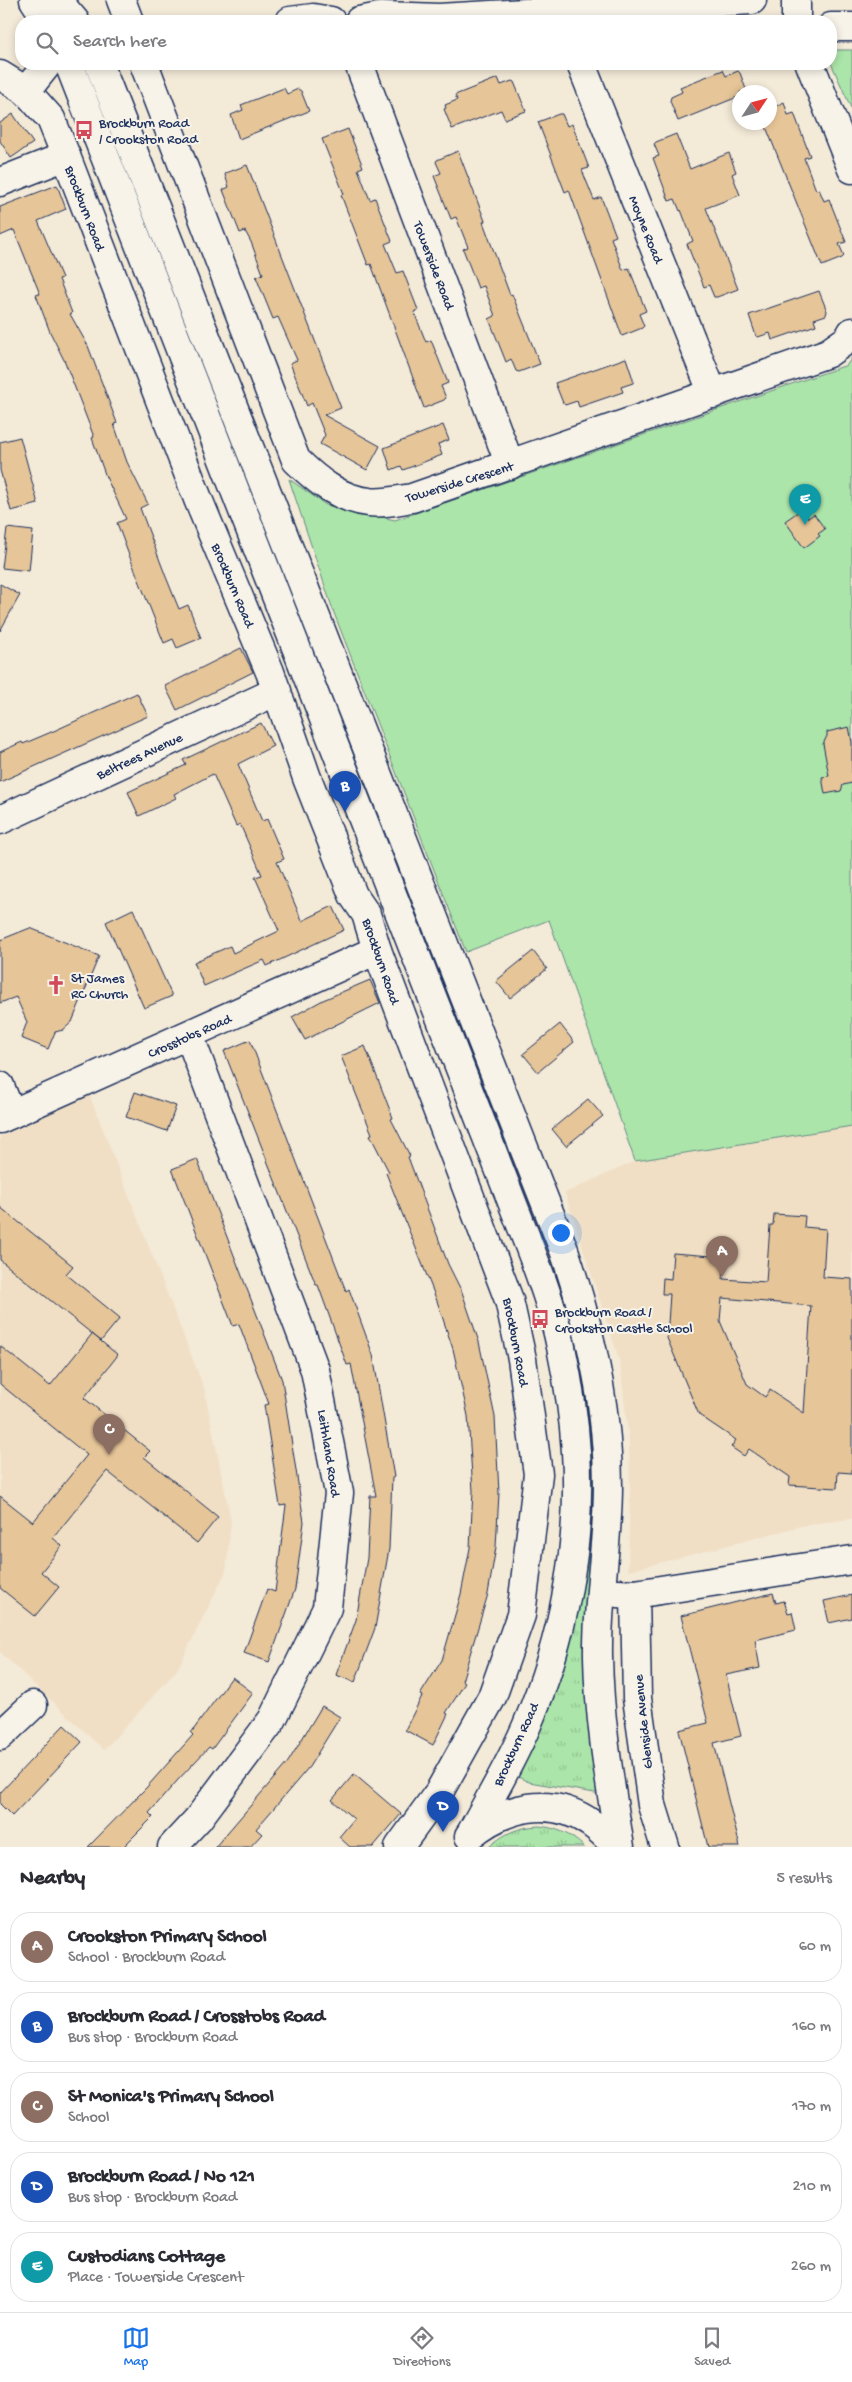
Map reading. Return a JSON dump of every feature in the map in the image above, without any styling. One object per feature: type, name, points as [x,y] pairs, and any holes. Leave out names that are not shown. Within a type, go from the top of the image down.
[{"type":"street","points":[[34,0],[44,15]]},
{"type":"street","points":[[57,0],[69,15]]},
{"type":"street","points":[[121,0],[127,15]]},
{"type":"street","points":[[580,15],[752,0]]},
{"type":"street","points":[[777,0],[796,0],[796,15]]},
{"type":"street","points":[[26,91],[56,70]]},
{"type":"street","name":"Brockburn Road","points":[[66,70],[195,387],[540,1274],[561,1347],[576,1452],[576,1508],[566,1594],[559,1630],[528,1723],[465,1841]]},
{"type":"street","points":[[101,70],[564,1250],[584,1309],[592,1341],[603,1409],[607,1452],[607,1521],[600,1592],[598,1655],[600,1696],[618,1847]]},
{"type":"street","name":"Towerside Crescent","points":[[146,70],[296,460],[317,481],[346,496],[370,503],[412,498],[828,353],[848,339],[852,332]]},
{"type":"street","name":"Towerside Road","points":[[361,70],[510,465]]},
{"type":"street","name":"Moyne Road","points":[[583,70],[714,394]]},
{"type":"street","points":[[812,70],[852,170]]},
{"type":"street","name":"Brockburn Road","points":[[0,75],[26,91],[51,119],[198,499],[277,691],[307,778],[353,895],[366,914],[377,950],[510,1300],[522,1359],[538,1474],[522,1615],[492,1697],[439,1792],[399,1847]]},
{"type":"street","points":[[0,182],[66,156]]},
{"type":"street","points":[[161,402],[195,387]]},
{"type":"street","name":"Beltrees Avenue","points":[[0,820],[277,691]]},
{"type":"street","points":[[358,806],[385,796]]},
{"type":"street","name":"Crosstobs Road","points":[[6,1116],[377,950]]},
{"type":"street","name":"Leithland Road","points":[[172,1847],[198,1819],[272,1720],[327,1608],[339,1494],[315,1370],[189,1035]]},
{"type":"street","points":[[0,1086],[6,1116]]},
{"type":"street","points":[[522,1359],[561,1347],[592,1341]]},
{"type":"street","points":[[600,1592],[635,1594],[852,1560]]},
{"type":"street","name":"Glenside Avenue","points":[[635,1594],[637,1698],[652,1805],[665,1847]]},
{"type":"street","points":[[0,1736],[33,1705]]},
{"type":"street","points":[[465,1841],[512,1812],[546,1805],[576,1815],[592,1824],[618,1847]]},
{"type":"shaded area","points":[[89,1094],[204,1388],[231,1521],[226,1571],[177,1670],[104,1750],[0,1652],[0,1137]]},
{"type":"shaded area","points":[[852,1126],[852,1519],[809,1524],[628,1571],[629,1442],[620,1362],[565,1193],[635,1161]]},
{"type":"green space","points":[[837,50],[852,50],[852,110],[834,70],[837,70]]},
{"type":"green space","points":[[852,357],[852,1126],[635,1161],[549,920],[466,952],[334,613],[289,479],[326,505],[395,520],[847,365]]},
{"type":"green space","points":[[582,1359],[594,1426],[601,1794],[529,1782],[518,1777],[518,1770],[546,1713],[576,1361]]},
{"type":"green space","points":[[539,1826],[563,1832],[584,1847],[489,1847],[500,1838],[512,1832]]},
{"type":"building","points":[[723,70],[726,76],[738,71],[744,85],[732,85],[732,99],[678,121],[670,101],[671,97],[682,92],[680,87]]},
{"type":"building","points":[[498,78],[501,85],[514,82],[526,111],[505,119],[501,110],[452,129],[444,109],[446,108],[445,105],[457,100],[455,95]]},
{"type":"building","points":[[284,88],[287,94],[298,89],[301,91],[309,111],[239,139],[231,115],[243,110],[241,105]]},
{"type":"building","points":[[784,102],[788,115],[794,113],[810,156],[804,158],[816,190],[819,189],[824,201],[829,199],[846,242],[839,244],[844,256],[842,258],[822,266],[767,130],[777,130],[777,106]]},
{"type":"building","points":[[13,114],[33,143],[11,158],[0,141],[0,123]]},
{"type":"building","points":[[562,114],[567,126],[572,124],[589,168],[582,170],[594,200],[601,197],[616,236],[611,238],[623,270],[629,268],[646,311],[639,314],[644,326],[622,336],[569,190],[565,192],[538,122]]},
{"type":"building","points":[[348,129],[363,167],[358,169],[370,200],[375,198],[392,241],[385,244],[397,273],[403,271],[418,310],[414,312],[426,342],[431,340],[448,383],[441,386],[446,398],[424,408],[371,264],[368,265],[341,195],[344,194],[322,139]]},
{"type":"building","points":[[676,134],[690,169],[729,153],[736,172],[732,174],[740,195],[706,208],[738,289],[717,297],[714,297],[709,285],[704,287],[687,244],[693,241],[681,210],[675,199],[669,201],[653,158],[659,156],[654,144]]},
{"type":"building","points":[[458,151],[485,221],[483,222],[510,295],[512,294],[540,364],[519,372],[516,371],[511,359],[506,362],[489,319],[495,316],[484,286],[478,288],[463,249],[468,247],[456,217],[451,219],[434,176],[441,173],[436,162],[437,160]]},
{"type":"building","points":[[247,165],[341,408],[324,415],[380,446],[367,470],[320,444],[325,435],[312,403],[307,406],[290,363],[297,360],[278,317],[273,319],[256,277],[263,274],[251,242],[245,231],[240,233],[223,190],[229,187],[226,173]]},
{"type":"building","points":[[57,185],[66,209],[38,221],[62,278],[59,279],[72,313],[70,314],[88,346],[117,423],[114,424],[127,462],[148,504],[140,508],[166,577],[179,609],[188,605],[201,638],[177,648],[173,639],[164,643],[127,550],[117,523],[126,519],[106,477],[92,438],[94,437],[65,362],[50,332],[36,295],[40,294],[14,230],[0,236],[0,207]]},
{"type":"building","points":[[819,291],[827,311],[826,315],[814,319],[816,325],[772,340],[770,333],[756,336],[749,315]]},
{"type":"building","points":[[626,358],[633,383],[621,387],[623,392],[579,407],[577,401],[565,405],[563,403],[555,383]]},
{"type":"building","points":[[443,425],[449,440],[438,444],[442,455],[403,470],[401,466],[391,470],[384,448]]},
{"type":"building","points":[[20,437],[38,504],[11,511],[0,470],[0,442]]},
{"type":"building","points":[[802,509],[808,518],[814,514],[825,529],[818,534],[820,536],[804,548],[785,521]]},
{"type":"building","points":[[7,528],[33,531],[29,571],[2,568]]},
{"type":"building","points":[[0,584],[20,595],[0,631]]},
{"type":"building","points":[[241,648],[253,672],[177,710],[165,686]]},
{"type":"building","points":[[137,693],[148,716],[0,782],[0,752],[56,730]]},
{"type":"building","points":[[261,723],[273,746],[238,764],[262,821],[267,819],[284,859],[277,862],[302,921],[333,906],[344,930],[267,966],[264,960],[204,986],[194,962],[230,946],[233,953],[279,931],[255,877],[262,875],[240,824],[236,826],[213,774],[174,794],[176,798],[139,816],[128,792],[186,765],[183,760]]},
{"type":"building","points":[[849,727],[852,742],[852,783],[843,785],[841,791],[825,794],[822,777],[829,776],[823,744],[827,732]]},
{"type":"building","points":[[133,909],[172,996],[144,1008],[106,922]]},
{"type":"building","name":"St James RC Church","points":[[30,928],[99,956],[72,1022],[63,1030],[55,1032],[48,1049],[21,1038],[27,1022],[16,997],[0,1003],[0,940]]},
{"type":"building","points":[[533,951],[547,969],[510,998],[496,981]]},
{"type":"building","points":[[370,980],[380,1003],[305,1040],[292,1017],[323,1000]]},
{"type":"building","points":[[560,1024],[574,1042],[538,1072],[523,1054]]},
{"type":"building","points":[[250,1040],[346,1291],[349,1289],[373,1355],[394,1477],[392,1478],[389,1549],[375,1628],[355,1682],[336,1675],[356,1620],[367,1558],[370,1496],[376,1496],[351,1364],[347,1365],[318,1285],[316,1285],[224,1051]]},
{"type":"building","points":[[365,1046],[393,1118],[391,1119],[410,1156],[408,1157],[448,1264],[462,1292],[479,1342],[495,1417],[499,1493],[496,1547],[488,1594],[462,1681],[465,1683],[446,1713],[448,1714],[433,1745],[405,1730],[422,1696],[420,1695],[442,1660],[461,1594],[470,1548],[473,1491],[468,1416],[453,1349],[437,1301],[386,1173],[389,1172],[370,1135],[372,1134],[341,1056]]},
{"type":"building","points":[[135,1092],[176,1106],[167,1131],[126,1117]]},
{"type":"building","points":[[588,1099],[603,1116],[566,1146],[552,1129]]},
{"type":"building","points":[[197,1159],[282,1380],[304,1522],[295,1589],[269,1662],[244,1653],[267,1589],[275,1592],[286,1505],[280,1506],[264,1405],[269,1404],[239,1324],[233,1326],[172,1169]]},
{"type":"building","points":[[0,1207],[73,1266],[66,1274],[120,1318],[101,1341],[0,1260]]},
{"type":"building","points":[[774,1214],[805,1216],[804,1227],[826,1229],[823,1277],[852,1279],[852,1473],[838,1472],[837,1488],[789,1485],[790,1477],[749,1449],[744,1456],[731,1447],[736,1440],[699,1415],[667,1338],[670,1294],[662,1294],[663,1278],[671,1279],[673,1253],[725,1257],[723,1279],[766,1282],[770,1225],[773,1225]],"holes":[[[722,1298],[811,1306],[804,1413],[770,1390],[765,1397],[747,1384],[720,1321]]]},
{"type":"building","points":[[92,1334],[118,1355],[84,1398],[150,1451],[144,1457],[218,1517],[197,1543],[107,1471],[53,1538],[62,1546],[41,1572],[59,1587],[35,1616],[0,1588],[0,1496],[33,1522],[87,1455],[0,1384],[0,1346],[50,1386]]},
{"type":"building","points":[[773,1593],[776,1603],[784,1601],[788,1613],[792,1612],[796,1630],[755,1640],[760,1668],[726,1675],[741,1736],[714,1743],[740,1847],[708,1847],[679,1730],[708,1723],[681,1616]]},
{"type":"building","points":[[852,1595],[852,1618],[829,1623],[824,1601]]},
{"type":"building","points":[[232,1677],[253,1693],[212,1749],[209,1747],[177,1781],[149,1813],[153,1817],[123,1847],[88,1847],[146,1788],[193,1735],[191,1733]]},
{"type":"building","points":[[322,1706],[340,1717],[309,1767],[256,1829],[262,1834],[250,1847],[215,1847],[288,1762]]},
{"type":"building","points":[[64,1725],[82,1742],[12,1816],[0,1804],[0,1793]]},
{"type":"building","points":[[354,1774],[401,1814],[373,1847],[350,1847],[339,1837],[354,1819],[332,1800]]},
{"type":"place","name":"Brockburn Road / Crookston Road","points":[[84,130]]},
{"type":"place","name":"Custodians Cottage","points":[[805,525]]},
{"type":"place","name":"Brockburn Road / Crosstobs Road","points":[[345,812]]},
{"type":"place","name":"St James RC Church","points":[[56,985]]},
{"type":"place","name":"Crookston Primary School","points":[[722,1277]]},
{"type":"place","name":"Brockburn Road / Crookston Castle School","points":[[540,1319]]},
{"type":"place","name":"St Monica's Primary School","points":[[109,1455]]},
{"type":"place","name":"Brockburn Road / No 121","points":[[443,1832]]}]
